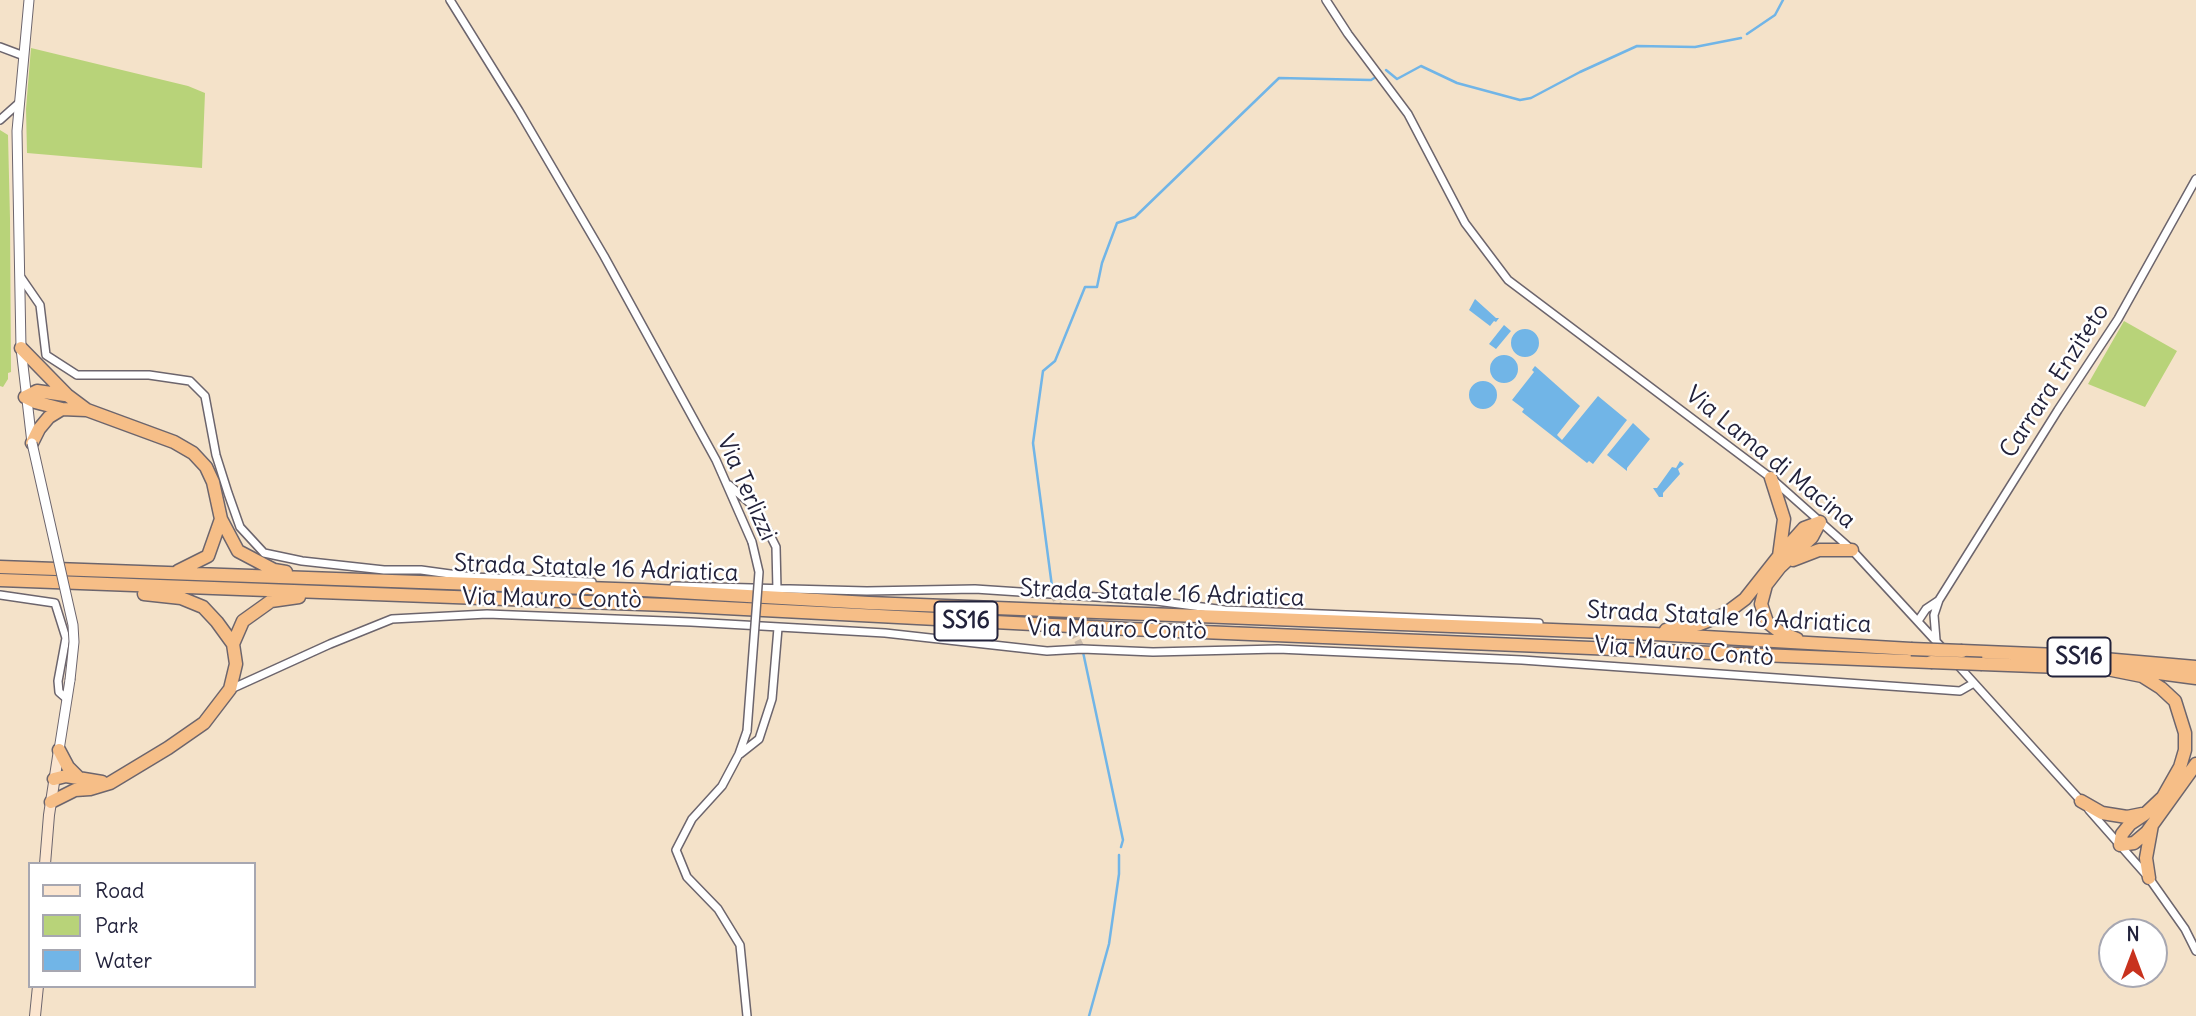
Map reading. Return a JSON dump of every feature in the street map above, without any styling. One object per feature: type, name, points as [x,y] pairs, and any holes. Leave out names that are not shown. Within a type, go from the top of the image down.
[{"type":"highway","points":[[21,348],[67,395],[87,410],[174,442],[193,453],[206,467],[213,482],[221,519],[238,551],[274,570],[380,581]]},
{"type":"highway","points":[[25,397],[37,391],[67,395]]},
{"type":"highway","points":[[25,397],[62,409],[87,410]]},
{"type":"highway","points":[[32,443],[38,429],[49,416],[62,409]]},
{"type":"highway","points":[[1771,478],[1784,519],[1780,562],[1766,585],[1760,604],[1767,622],[1780,632],[1810,644]]},
{"type":"highway","points":[[139,572],[180,570],[208,556],[221,519]]},
{"type":"highway","points":[[1639,634],[1700,624],[1725,614],[1745,599],[1780,562],[1812,537],[1820,522]]},
{"type":"highway","points":[[1780,562],[1819,550],[1852,550]]},
{"type":"highway","name":"Strada Statale 16 Adriatica","points":[[0,567],[643,590],[869,603],[1639,634],[2058,655],[2196,667]]},
{"type":"highway","name":"Strada Statale 16 Adriatica","points":[[0,580],[667,605],[1129,629],[2106,669],[2196,678]]},
{"type":"highway","points":[[54,779],[90,789],[110,783],[168,748],[204,723],[230,689],[236,664],[233,644],[203,607],[181,598],[103,591],[90,584]]},
{"type":"highway","points":[[233,644],[243,621],[271,601],[338,593]]},
{"type":"highway","points":[[2106,669],[2142,677],[2161,688],[2175,701],[2185,733],[2185,750],[2180,767],[2163,797],[2134,843],[2120,845]]},
{"type":"highway","points":[[59,750],[77,784]]},
{"type":"highway","points":[[2149,878],[2149,819],[2196,764]]},
{"type":"highway","points":[[51,803],[77,784]]},
{"type":"highway","points":[[2081,801],[2102,813],[2149,819]]},
{"type":"main road","points":[[45,862],[59,750]]},
{"type":"main road","points":[[35,1016],[38,988]]},
{"type":"street","points":[[29,0],[17,131],[21,348],[32,443],[73,625],[70,680],[59,750]]},
{"type":"street","name":"Via Terlizzi","points":[[450,0],[604,256],[728,484],[752,542],[759,572],[747,731],[739,754],[722,786],[692,819],[676,850],[687,877],[718,909],[740,946],[747,1016]]},
{"type":"street","name":"Via Lama di Macina","points":[[1326,0],[1408,114],[1465,223],[1508,279],[1771,478],[1852,550],[2149,878],[2185,929],[2196,951]]},
{"type":"street","points":[[0,47],[23,56]]},
{"type":"street","points":[[0,120],[19,103]]},
{"type":"street","name":"Carrara Enziteto","points":[[1936,641],[1934,615],[1938,600],[2118,319],[2196,179]]},
{"type":"street","points":[[20,276],[40,305],[46,355],[77,375],[149,375],[190,381],[205,396],[216,455],[240,527],[264,553],[302,561],[384,570],[421,570],[472,577],[777,590],[975,589],[1156,601],[1225,610],[1539,623]]},
{"type":"street","points":[[728,484],[752,505],[776,547],[777,590]]},
{"type":"street","points":[[0,596],[55,603],[66,638],[58,681],[59,692],[67,699]]},
{"type":"street","name":"Carrara Enziteto","points":[[1920,624],[1926,609],[1938,600]]},
{"type":"street","points":[[1906,609],[1926,609]]},
{"type":"street","name":"Via Mauro Contò","points":[[230,689],[392,619],[486,614],[691,622],[885,634],[1047,651],[1278,649],[1522,660],[1960,691],[1974,683]]},
{"type":"street","name":"Carrara Enziteto","points":[[1920,624],[1934,615]]},
{"type":"street","points":[[739,754],[759,739],[772,699],[778,628]]},
{"type":"green space","points":[[31,48],[188,86],[205,93],[202,168],[27,153],[26,109]]},
{"type":"green space","points":[[0,130],[8,135],[10,219],[11,372],[8,373],[3,387],[0,386]]},
{"type":"green space","points":[[2124,321],[2177,351],[2145,407],[2088,384]]},
{"type":"water","points":[[1475,299],[1499,318],[1496,322],[1490,326],[1469,310]]},
{"type":"water","points":[[1504,325],[1511,331],[1496,349],[1489,344]]},
{"type":"water","points":[[1525,329],[1535,333],[1539,343],[1535,353],[1525,357],[1515,353],[1511,343],[1515,333]]},
{"type":"water","points":[[1504,355],[1514,359],[1518,369],[1514,379],[1504,383],[1494,379],[1490,369],[1494,359]]},
{"type":"water","points":[[1535,366],[1580,406],[1557,435],[1562,440],[1598,396],[1627,420],[1593,464],[1589,461],[1587,463],[1522,412],[1524,409],[1512,400],[1534,372],[1532,370]]},
{"type":"water","points":[[1483,381],[1493,385],[1497,395],[1493,405],[1483,409],[1473,405],[1469,395],[1473,385]]},
{"type":"water","points":[[1633,423],[1650,439],[1627,471],[1607,455]]},
{"type":"water","points":[[1680,461],[1684,464],[1678,469],[1680,474],[1663,493],[1663,497],[1659,497],[1653,488],[1657,488],[1672,467],[1676,468]]},
{"type":"waterway","points":[[1747,34],[1775,15],[1783,0]]},
{"type":"waterway","points":[[1386,70],[1397,79],[1421,66],[1457,83],[1520,100],[1531,98],[1637,46],[1695,47],[1741,38]]},
{"type":"waterway","points":[[1053,594],[1033,443],[1043,371],[1055,361],[1085,287],[1097,287],[1102,263],[1117,223],[1135,217],[1279,78],[1371,80],[1376,77]]},
{"type":"waterway","points":[[1083,652],[1123,840],[1121,847]]},
{"type":"waterway","points":[[1089,1016],[1109,944],[1119,874],[1119,855]]},
{"type":"tunnel","points":[[1053,594],[1082,649]]}]
